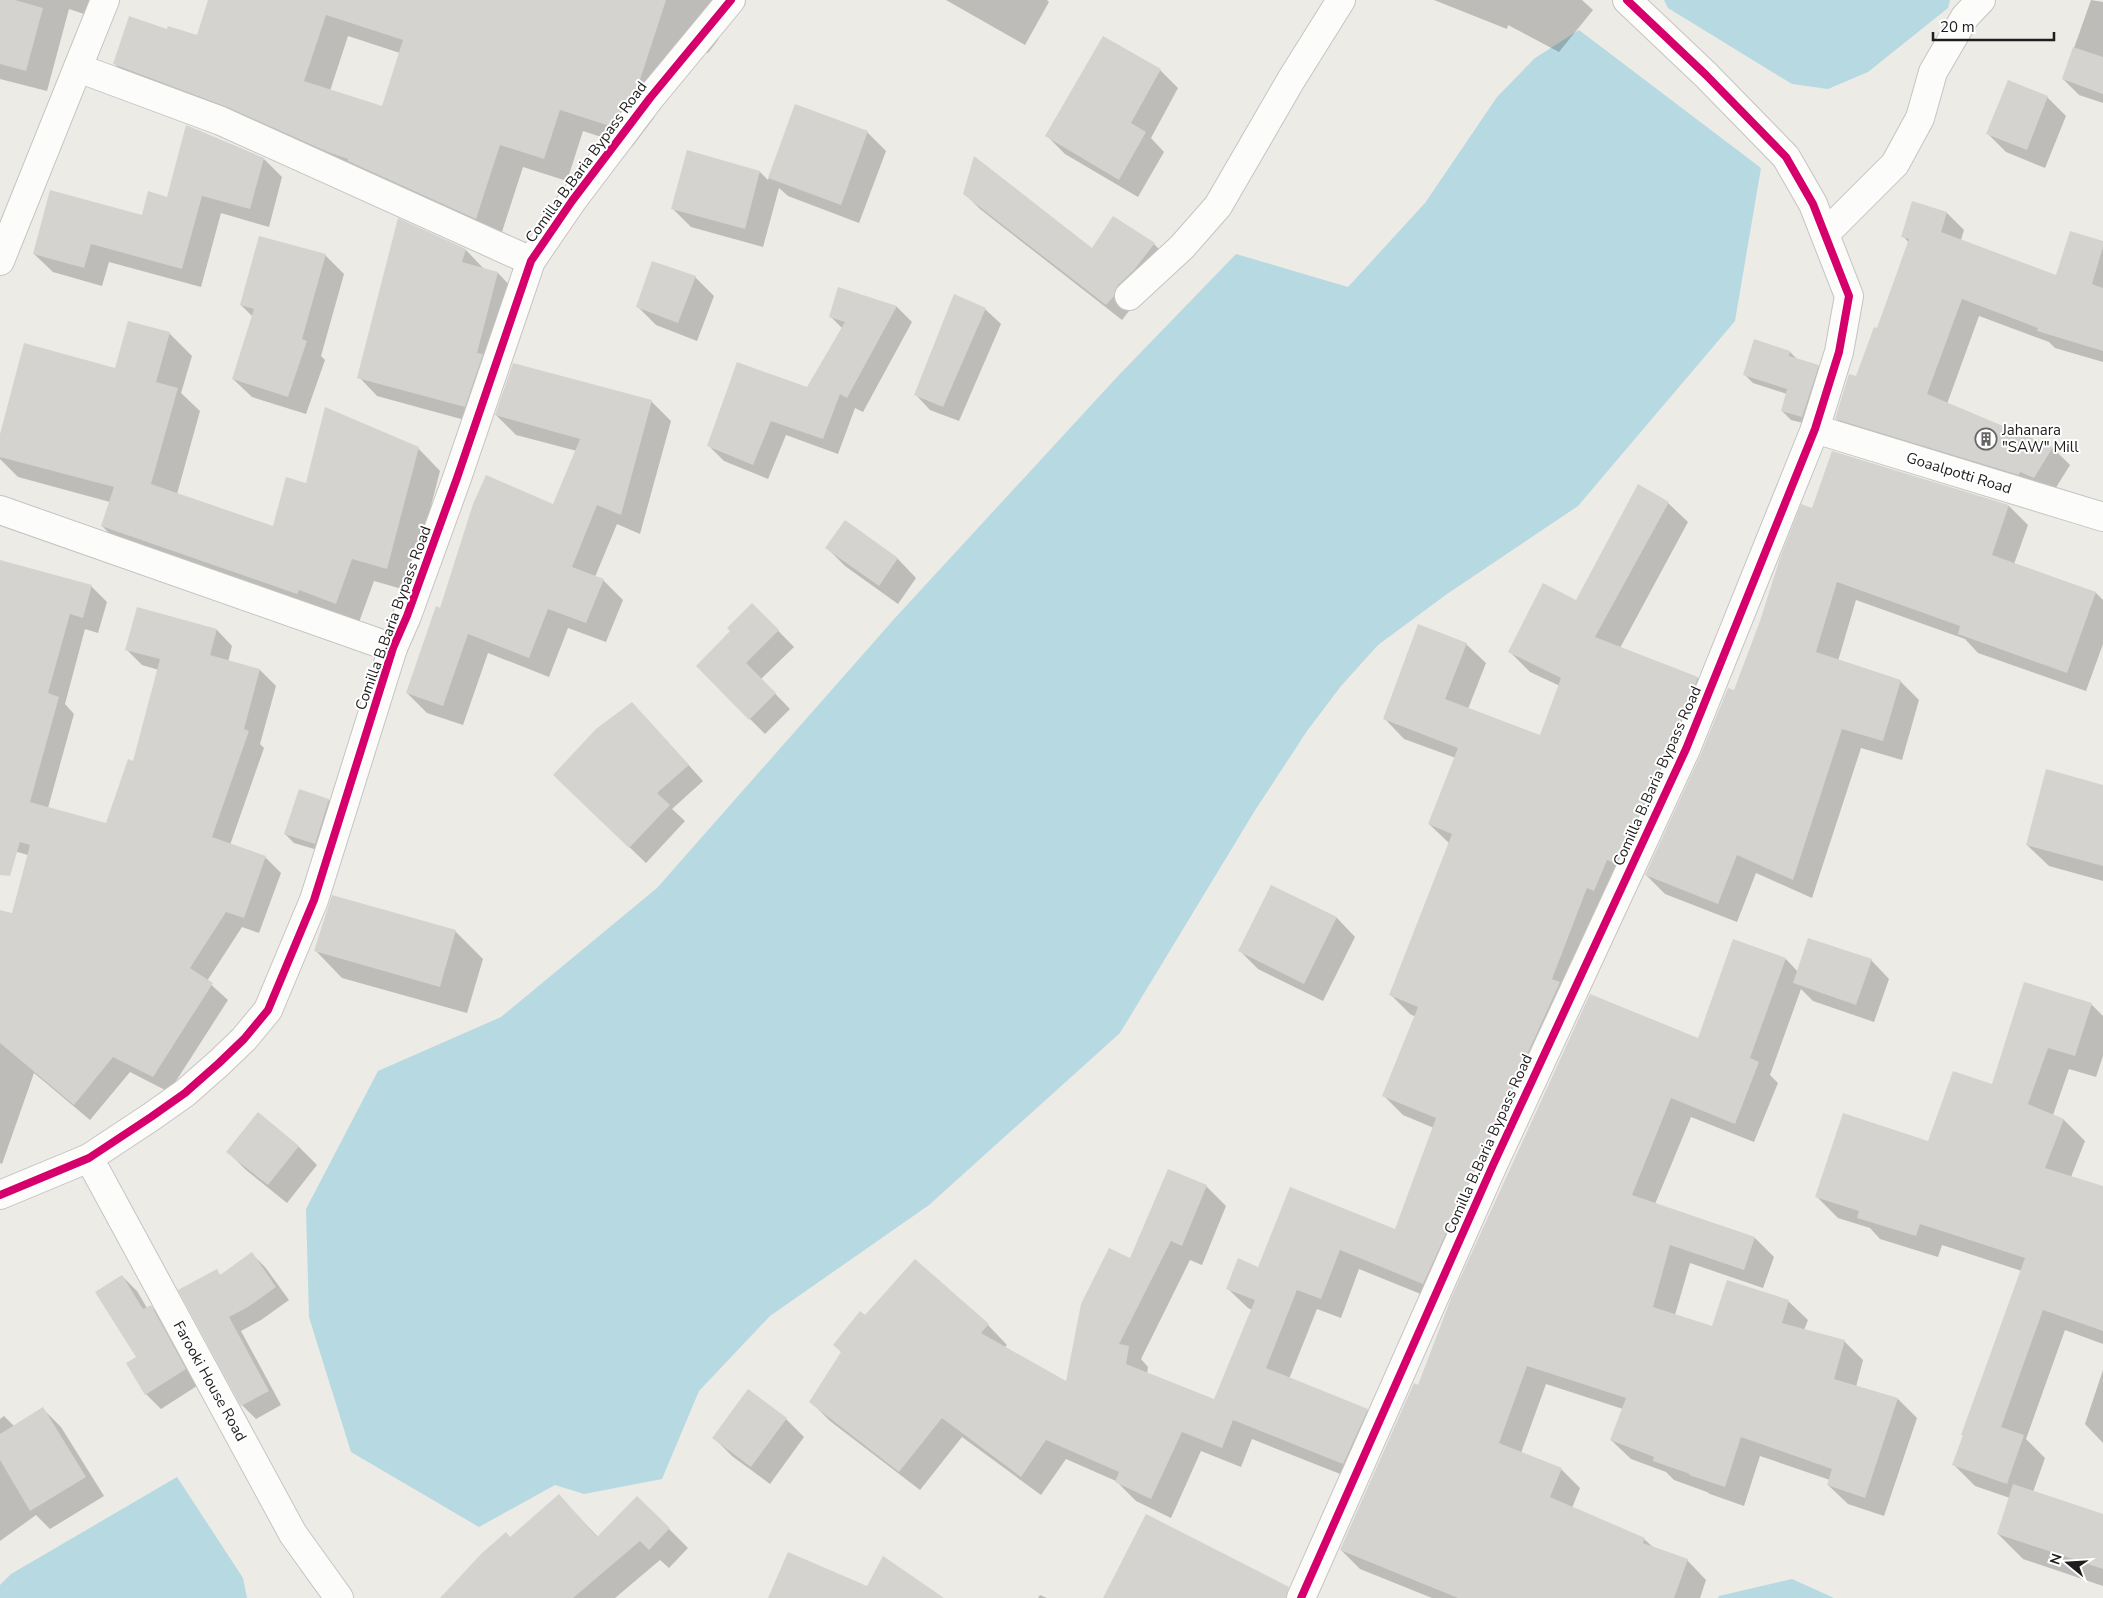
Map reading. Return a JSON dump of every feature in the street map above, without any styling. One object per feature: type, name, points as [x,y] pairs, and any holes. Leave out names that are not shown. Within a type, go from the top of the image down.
[{"type":"street","points":[[0,261],[105,0]]},
{"type":"street","name":"Comilla B.Baria Bypass Road","points":[[0,1195],[89,1158],[185,1093],[220,1063],[244,1039],[268,1010],[314,900],[393,648],[407,616],[458,478],[531,261],[572,202],[650,98],[731,0]]},
{"type":"street","points":[[1129,296],[1182,247],[1218,206],[1290,80],[1341,0]]},
{"type":"street","name":"Comilla B.Baria Bypass Road","points":[[1301,1598],[1493,1165],[1686,749],[1816,429],[1839,352],[1849,296],[1813,204],[1786,157],[1706,75],[1628,0]]},
{"type":"street","points":[[1825,234],[1896,164],[1920,118],[1933,72],[1965,17],[1981,0]]},
{"type":"street","points":[[78,68],[221,121],[531,261]]},
{"type":"street","name":"Goaalpotti Road","points":[[1816,429],[2103,517]]},
{"type":"street","points":[[0,510],[393,648]]},
{"type":"street","name":"Farooki House Road","points":[[89,1158],[293,1534],[339,1598]]},
{"type":"water","points":[[1664,0],[1950,0],[1948,8],[1868,72],[1828,89],[1792,84],[1668,8]]},
{"type":"water","points":[[1579,30],[1761,168],[1735,321],[1578,506],[1447,594],[1378,645],[1341,686],[1307,731],[1254,812],[1120,1033],[929,1205],[770,1316],[699,1391],[662,1479],[584,1494],[555,1485],[479,1527],[351,1452],[309,1317],[306,1209],[378,1071],[501,1017],[657,888],[895,618],[1117,377],[1236,254],[1348,287],[1425,203],[1497,97],[1535,58]]},
{"type":"water","points":[[177,1477],[243,1578],[247,1598],[0,1598],[0,1585],[11,1574]]},
{"type":"water","points":[[1792,1579],[1834,1598],[1718,1598],[1719,1596]]},
{"type":"building","points":[[0,0],[15,0],[43,8],[26,71],[0,64]]},
{"type":"building","points":[[208,0],[666,0],[637,89],[635,88],[632,96],[610,126],[560,110],[544,159],[500,145],[476,219],[348,161],[348,159],[227,107],[113,64],[129,16],[167,29],[168,26],[197,35]],"holes":[[[326,15],[403,40],[382,106],[304,81]]]},
{"type":"building","points":[[1103,36],[1161,69],[1131,123],[1146,132],[1119,180],[1045,136]]},
{"type":"building","points":[[2073,47],[2103,57],[2103,94],[2062,79]]},
{"type":"building","points":[[2008,80],[2048,96],[2027,150],[1986,134]]},
{"type":"building","points":[[795,104],[868,131],[841,205],[768,178]]},
{"type":"building","points":[[186,125],[264,158],[250,209],[202,196],[182,269],[91,244],[84,268],[33,254],[50,190],[142,215],[148,191],[167,197]]},
{"type":"building","points":[[687,150],[760,171],[745,229],[671,209]]},
{"type":"building","points":[[974,156],[1092,248],[1113,216],[1155,243],[1134,270],[1118,285],[1114,296],[1106,305],[963,194]]},
{"type":"building","points":[[1912,201],[1947,212],[1941,232],[2056,275],[2070,231],[2103,241],[2092,284],[2103,288],[2103,351],[2037,331],[2038,328],[1962,299],[1927,394],[2053,447],[2034,478],[2020,472],[2019,475],[1835,419],[1849,374],[1856,376],[1874,327],[1877,328],[1909,239],[1901,237]]},
{"type":"building","points":[[398,218],[466,249],[462,262],[498,272],[477,353],[483,354],[465,407],[357,378]]},
{"type":"building","points":[[259,236],[326,254],[302,339],[307,341],[288,397],[232,379],[254,309],[240,305]]},
{"type":"building","points":[[652,261],[696,276],[678,323],[636,307]]},
{"type":"building","points":[[838,287],[897,306],[847,398],[840,394],[823,439],[771,421],[753,465],[707,446],[737,362],[807,387],[845,322],[829,317]]},
{"type":"building","points":[[954,294],[986,308],[943,407],[914,395]]},
{"type":"building","points":[[128,321],[170,332],[156,382],[178,388],[151,484],[273,526],[286,477],[306,483],[325,407],[419,447],[387,569],[352,559],[336,604],[299,590],[297,594],[101,526],[114,487],[0,457],[0,434],[24,343],[115,368]]},
{"type":"building","points":[[1754,339],[1790,351],[1789,356],[1819,365],[1802,417],[1781,411],[1787,389],[1743,375]]},
{"type":"building","points":[[513,363],[652,400],[621,515],[597,505],[572,567],[604,579],[586,623],[548,609],[529,658],[468,634],[443,706],[406,693],[436,606],[440,608],[473,504],[486,475],[553,504],[580,439],[495,415]]},
{"type":"building","points":[[1832,451],[2009,505],[1992,555],[2096,592],[2067,673],[1958,634],[1960,626],[1837,582],[1816,652],[1901,680],[1883,741],[1842,729],[1793,880],[1737,855],[1718,904],[1645,875],[1700,756],[1728,688],[1734,690],[1801,504],[1812,508]]},
{"type":"building","points":[[1638,484],[1669,502],[1595,637],[1698,677],[1672,743],[1616,863],[1607,860],[1594,891],[1587,888],[1552,979],[1560,982],[1423,1284],[1340,1250],[1321,1299],[1297,1290],[1266,1368],[1368,1409],[1343,1464],[1233,1420],[1222,1448],[1182,1432],[1151,1499],[1115,1482],[1119,1472],[1046,1440],[1021,1477],[942,1418],[899,1472],[809,1402],[841,1352],[833,1345],[860,1311],[865,1315],[915,1259],[989,1324],[981,1333],[1066,1381],[1081,1304],[1109,1248],[1130,1258],[1168,1169],[1207,1185],[1182,1246],[1171,1241],[1119,1344],[1129,1346],[1126,1364],[1214,1399],[1255,1300],[1226,1289],[1238,1258],[1258,1267],[1290,1187],[1395,1229],[1436,1118],[1382,1096],[1418,1007],[1389,995],[1452,834],[1428,824],[1458,748],[1383,719],[1418,624],[1467,643],[1445,699],[1540,735],[1561,678],[1508,652],[1543,583],[1576,600]]},
{"type":"building","points":[[845,520],[898,558],[879,586],[825,548]]},
{"type":"building","points":[[0,560],[92,585],[83,618],[70,614],[48,693],[59,697],[30,802],[106,823],[128,759],[133,761],[160,659],[125,650],[137,607],[217,629],[210,655],[260,669],[244,729],[249,731],[212,837],[266,856],[244,918],[226,912],[190,968],[213,983],[153,1077],[113,1057],[74,1105],[0,1043],[0,910],[12,913],[30,845],[20,842],[10,876],[0,875]]},
{"type":"building","points":[[752,603],[779,630],[746,663],[776,693],[749,720],[696,666],[730,631],[727,628]]},
{"type":"building","points":[[632,702],[689,765],[657,793],[670,805],[629,848],[553,775],[596,729]]},
{"type":"building","points":[[2046,769],[2103,785],[2103,866],[2026,845]]},
{"type":"building","points":[[299,789],[329,799],[315,844],[284,834]]},
{"type":"building","points":[[1271,885],[1337,917],[1304,984],[1238,951]]},
{"type":"building","points":[[332,895],[456,930],[440,987],[314,951]]},
{"type":"building","points":[[1808,938],[1872,959],[1856,1005],[1793,983]]},
{"type":"building","points":[[1733,939],[1786,958],[1750,1058],[1759,1062],[1735,1124],[1671,1098],[1632,1195],[1755,1237],[1744,1270],[1670,1245],[1653,1307],[1712,1326],[1727,1280],[1789,1300],[1782,1323],[1845,1340],[1834,1379],[1898,1398],[1865,1498],[1827,1485],[1832,1469],[1741,1437],[1725,1487],[1653,1461],[1654,1457],[1610,1440],[1626,1398],[1527,1366],[1499,1443],[1562,1468],[1550,1497],[1645,1538],[1643,1543],[1688,1559],[1674,1598],[1458,1598],[1340,1550],[1414,1383],[1418,1385],[1452,1296],[1590,994],[1698,1038]]},
{"type":"building","points":[[2024,982],[2092,1003],[2075,1056],[2048,1048],[2028,1104],[2064,1119],[2045,1168],[2103,1186],[2103,1331],[2043,1310],[2001,1427],[2024,1435],[2007,1484],[1952,1465],[2025,1258],[1920,1224],[1916,1236],[1857,1218],[1859,1211],[1815,1197],[1843,1113],[1928,1141],[1953,1071],[1992,1084]]},
{"type":"building","points":[[258,1112],[299,1146],[268,1185],[226,1152]]},
{"type":"building","points":[[252,1252],[276,1287],[248,1307],[229,1317],[269,1391],[241,1406],[178,1290],[217,1269],[220,1275]]},
{"type":"building","points":[[122,1275],[143,1309],[151,1305],[186,1369],[145,1395],[126,1363],[136,1357],[95,1292]]},
{"type":"building","points":[[748,1389],[787,1418],[751,1467],[712,1438]]},
{"type":"building","points":[[43,1407],[86,1477],[30,1511],[0,1460],[0,1434]]},
{"type":"building","points":[[2013,1484],[2103,1514],[2103,1569],[1997,1534]]},
{"type":"building","points":[[559,1494],[597,1537],[637,1496],[670,1528],[649,1550],[640,1541],[573,1598],[440,1598],[482,1553],[506,1532],[510,1537]]},
{"type":"building","points":[[1146,1514],[1289,1587],[1286,1598],[1103,1598]]},
{"type":"building","points":[[788,1552],[867,1586],[883,1556],[944,1598],[768,1598]]},
{"type":"cycle path","points":[[0,1195],[89,1158],[151,1117],[185,1093],[219,1063],[244,1039],[268,1010],[314,900],[393,648],[407,616],[457,478],[531,261],[572,201],[650,98],[731,0]]},
{"type":"cycle path","points":[[1301,1598],[1493,1165],[1686,749],[1815,429],[1839,352],[1849,296],[1813,204],[1786,157],[1706,75],[1627,0]]},
{"type":"place","name":"Jahanara \"SAW\" Mill","points":[[1986,439]]}]
